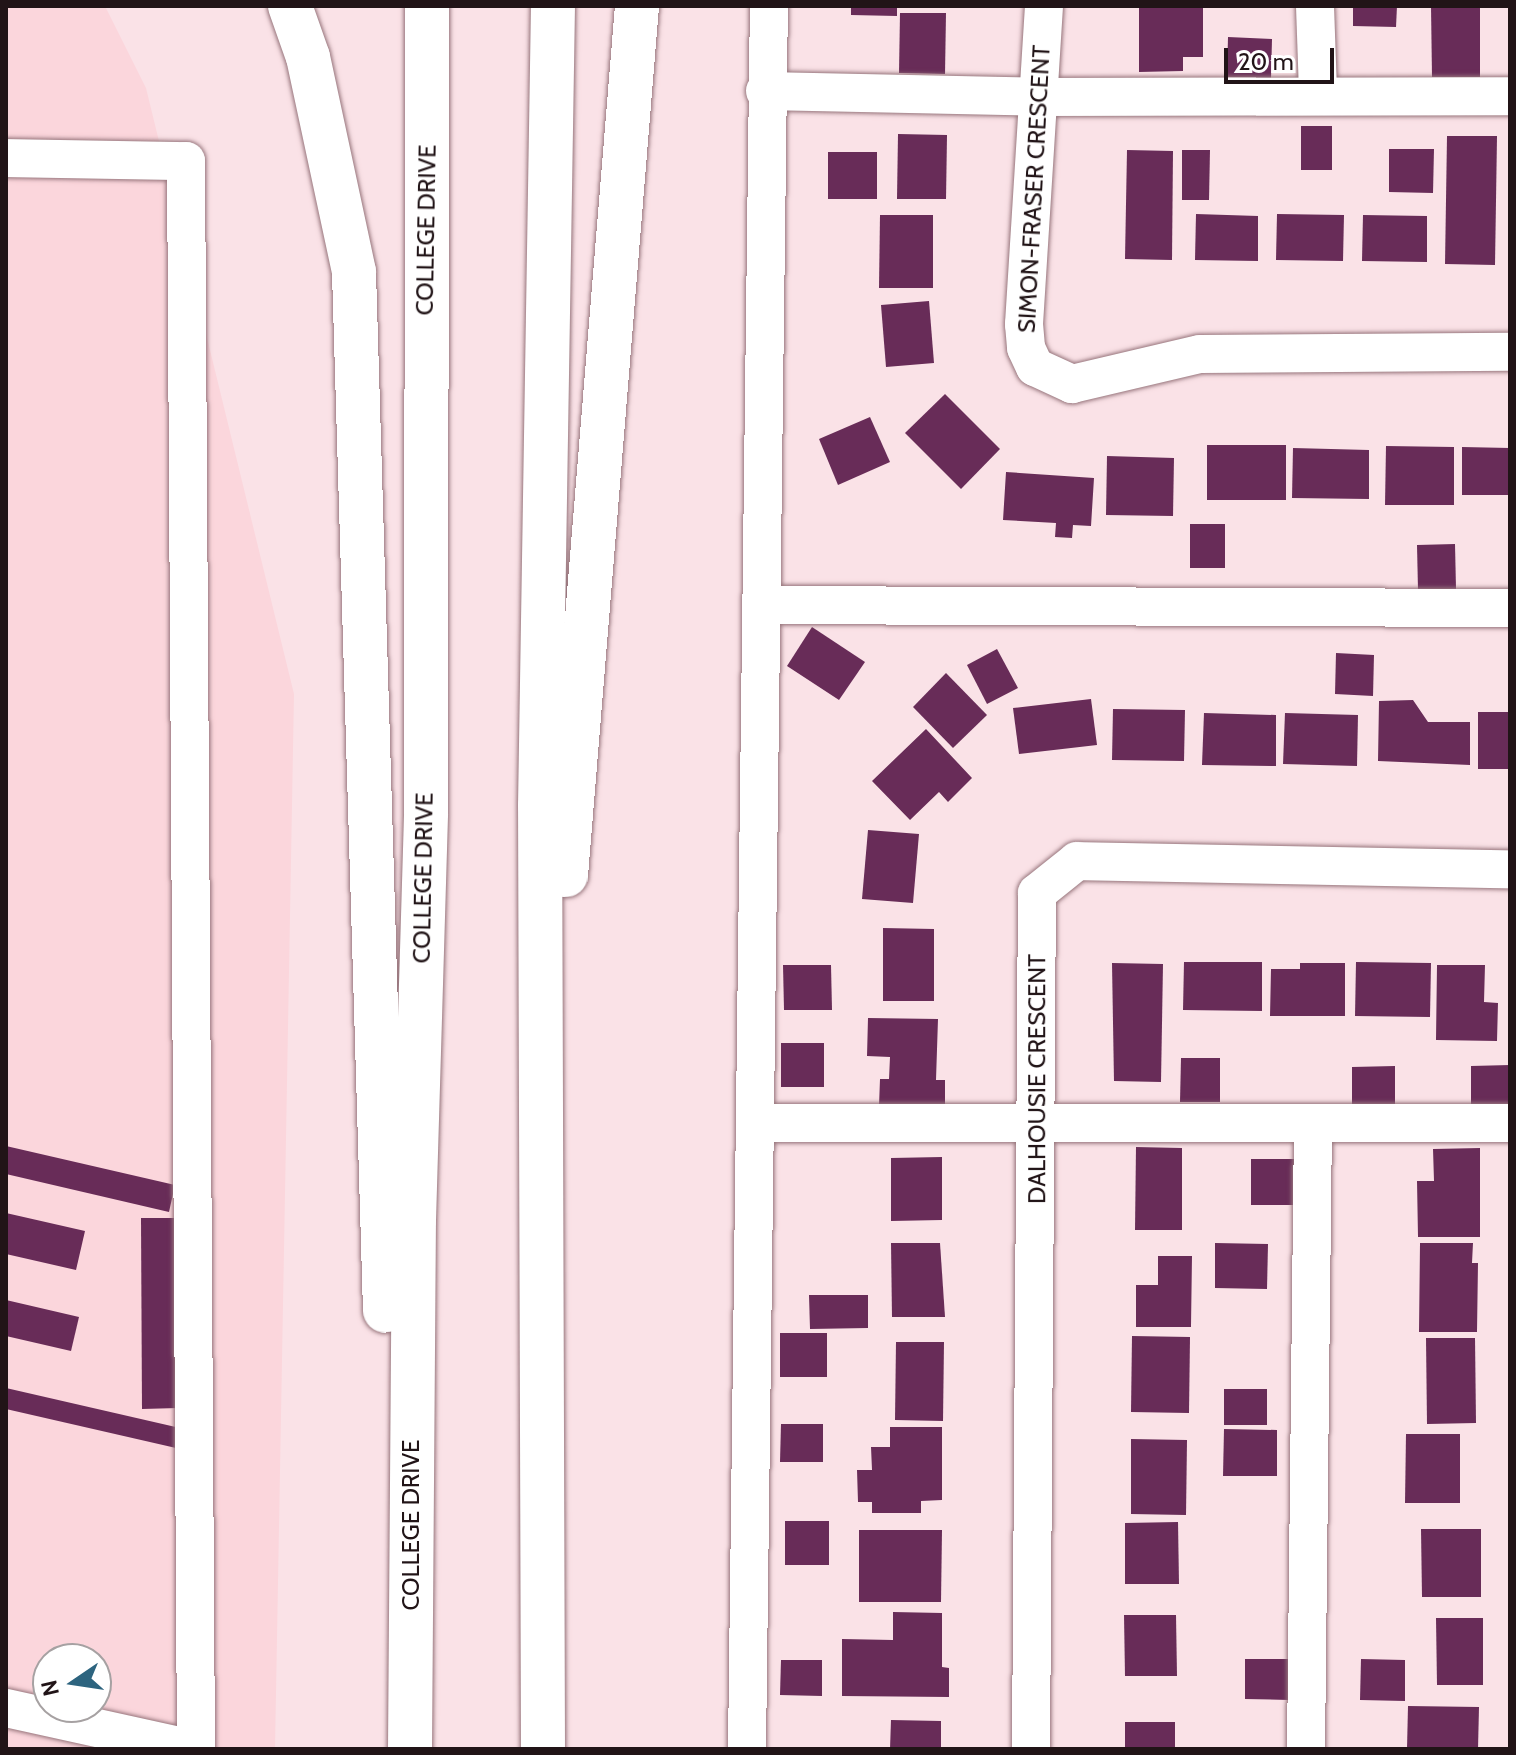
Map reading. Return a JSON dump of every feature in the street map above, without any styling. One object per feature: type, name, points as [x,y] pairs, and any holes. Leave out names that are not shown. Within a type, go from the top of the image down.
[{"type":"highway","points":[[290,6],[308,57],[354,272],[386,1338],[411,1456]]},
{"type":"highway","name":"COLLEGE DRIVE","points":[[410,1749],[411,1456],[426,813],[427,6]]},
{"type":"highway","points":[[543,1749],[545,1132],[540,806],[553,6]]},
{"type":"highway","points":[[545,1132],[637,6]]},
{"type":"street","points":[[747,1749],[765,91],[769,6]]},
{"type":"street","name":"SIMON-FRASER CRESCENT","points":[[1044,6],[1041,97],[1024,324],[1026,348],[1035,367],[1049,377],[1072,384],[1200,354],[1510,352]]},
{"type":"street","points":[[1315,6],[1318,93]]},
{"type":"street","points":[[765,91],[1041,97],[1318,93],[1510,96]]},
{"type":"street","points":[[6,158],[186,161],[194,1749],[6,1708]]},
{"type":"street","points":[[761,605],[1510,608]]},
{"type":"street","name":"DALHOUSIE CRESCENT","points":[[1031,1749],[1038,1122],[1037,893],[1077,861],[1510,869]]},
{"type":"street","points":[[756,1123],[1510,1123]]},
{"type":"street","points":[[1306,1749],[1313,1124]]},
{"type":"shaded area","points":[[6,6],[105,6],[146,88],[294,694],[275,1749],[6,1749]]},
{"type":"building","points":[[851,6],[897,6],[897,16],[851,15]]},
{"type":"building","points":[[1139,6],[1203,6],[1203,57],[1183,57],[1183,71],[1139,72]]},
{"type":"building","points":[[1353,6],[1397,6],[1396,27],[1353,26]]},
{"type":"building","points":[[1431,6],[1480,6],[1480,77],[1432,77]]},
{"type":"building","points":[[900,13],[946,13],[945,74],[899,73]]},
{"type":"building","points":[[1228,37],[1272,39],[1271,78],[1227,77]]},
{"type":"building","points":[[1301,126],[1332,126],[1332,170],[1301,170]]},
{"type":"building","points":[[898,134],[947,135],[946,199],[897,199]]},
{"type":"building","points":[[1447,136],[1497,136],[1495,265],[1445,264]]},
{"type":"building","points":[[1389,149],[1434,149],[1433,193],[1389,192]]},
{"type":"building","points":[[1127,150],[1173,151],[1172,260],[1125,259]]},
{"type":"building","points":[[1182,150],[1210,150],[1209,200],[1182,200]]},
{"type":"building","points":[[828,152],[877,152],[877,199],[828,199]]},
{"type":"building","points":[[1196,214],[1258,216],[1258,261],[1195,260]]},
{"type":"building","points":[[1277,214],[1344,215],[1343,261],[1276,260]]},
{"type":"building","points":[[880,215],[933,215],[933,288],[879,288]]},
{"type":"building","points":[[1363,215],[1427,216],[1427,262],[1362,261]]},
{"type":"building","points":[[929,301],[934,363],[886,367],[881,305]]},
{"type":"building","points":[[945,394],[1000,449],[961,489],[905,433]]},
{"type":"building","points":[[870,417],[890,462],[838,485],[819,439]]},
{"type":"building","points":[[1207,445],[1286,445],[1286,500],[1207,500]]},
{"type":"building","points":[[1386,446],[1454,447],[1454,505],[1385,505]]},
{"type":"building","points":[[1462,447],[1510,448],[1510,495],[1462,495]]},
{"type":"building","points":[[1293,448],[1369,450],[1369,499],[1292,498]]},
{"type":"building","points":[[1107,456],[1174,458],[1173,516],[1106,515]]},
{"type":"building","points":[[1006,472],[1094,478],[1091,526],[1073,525],[1072,538],[1055,537],[1056,523],[1003,520]]},
{"type":"building","points":[[1190,524],[1225,524],[1225,568],[1190,568]]},
{"type":"building","points":[[1455,544],[1456,589],[1418,590],[1417,545]]},
{"type":"building","points":[[812,627],[865,662],[839,700],[787,666]]},
{"type":"building","points":[[997,649],[1018,688],[987,704],[967,665]]},
{"type":"building","points":[[1336,653],[1374,655],[1373,696],[1335,694]]},
{"type":"building","points":[[946,673],[987,715],[953,748],[913,707]]},
{"type":"building","points":[[1091,699],[1097,745],[1019,754],[1013,708]]},
{"type":"building","points":[[1413,700],[1428,722],[1470,722],[1470,765],[1378,761],[1379,701]]},
{"type":"building","points":[[1113,709],[1185,710],[1184,761],[1112,760]]},
{"type":"building","points":[[1478,712],[1510,712],[1510,769],[1478,769]]},
{"type":"building","points":[[1204,713],[1276,715],[1276,766],[1202,765]]},
{"type":"building","points":[[1285,713],[1358,715],[1357,766],[1283,764]]},
{"type":"building","points":[[926,729],[972,778],[948,802],[939,792],[910,820],[872,781]]},
{"type":"building","points":[[868,830],[919,834],[913,903],[862,899]]},
{"type":"building","points":[[883,928],[934,929],[934,1001],[883,1001]]},
{"type":"building","points":[[1184,962],[1262,962],[1262,1011],[1183,1010]]},
{"type":"building","points":[[1356,962],[1431,963],[1430,1017],[1355,1016]]},
{"type":"building","points":[[1112,963],[1163,964],[1161,1082],[1114,1081]]},
{"type":"building","points":[[1300,963],[1345,963],[1345,1016],[1270,1016],[1271,969],[1300,969]]},
{"type":"building","points":[[783,965],[831,965],[832,1010],[784,1010]]},
{"type":"building","points":[[1437,965],[1485,965],[1484,1002],[1498,1003],[1497,1041],[1436,1040]]},
{"type":"building","points":[[868,1018],[938,1019],[936,1080],[945,1080],[945,1107],[879,1106],[880,1079],[889,1079],[890,1057],[867,1056]]},
{"type":"building","points":[[781,1043],[824,1043],[824,1087],[781,1087]]},
{"type":"building","points":[[1181,1058],[1220,1058],[1220,1102],[1180,1102]]},
{"type":"building","points":[[1510,1065],[1510,1106],[1471,1106],[1471,1066]]},
{"type":"building","points":[[1395,1066],[1395,1107],[1352,1107],[1352,1067]]},
{"type":"building","points":[[6,1146],[175,1185],[169,1212],[6,1174]]},
{"type":"building","points":[[1136,1147],[1182,1148],[1182,1230],[1135,1230]]},
{"type":"building","points":[[1480,1148],[1480,1237],[1418,1237],[1417,1181],[1434,1181],[1433,1149]]},
{"type":"building","points":[[942,1157],[942,1220],[891,1221],[891,1158]]},
{"type":"building","points":[[1251,1159],[1295,1159],[1295,1205],[1251,1205]]},
{"type":"building","points":[[6,1213],[85,1231],[76,1270],[6,1254]]},
{"type":"building","points":[[141,1218],[177,1218],[178,1408],[142,1409]]},
{"type":"building","points":[[891,1243],[940,1243],[945,1317],[892,1317]]},
{"type":"building","points":[[1215,1243],[1268,1244],[1267,1289],[1215,1288]]},
{"type":"building","points":[[1420,1243],[1473,1243],[1472,1263],[1478,1263],[1477,1332],[1419,1332]]},
{"type":"building","points":[[1158,1256],[1192,1256],[1191,1327],[1136,1327],[1136,1285],[1158,1285]]},
{"type":"building","points":[[809,1295],[868,1295],[868,1328],[810,1329]]},
{"type":"building","points":[[6,1300],[79,1317],[71,1351],[6,1336]]},
{"type":"building","points":[[780,1333],[827,1333],[827,1377],[780,1377]]},
{"type":"building","points":[[1132,1336],[1190,1337],[1189,1413],[1131,1412]]},
{"type":"building","points":[[1426,1338],[1475,1338],[1476,1423],[1427,1424]]},
{"type":"building","points":[[896,1342],[944,1342],[943,1421],[895,1420]]},
{"type":"building","points":[[6,1388],[180,1428],[176,1448],[6,1409]]},
{"type":"building","points":[[1224,1389],[1267,1389],[1267,1425],[1224,1425]]},
{"type":"building","points":[[781,1424],[823,1424],[823,1462],[780,1462]]},
{"type":"building","points":[[890,1427],[942,1427],[942,1500],[921,1501],[921,1513],[872,1513],[872,1502],[858,1502],[857,1470],[872,1470],[871,1447],[890,1447]]},
{"type":"building","points":[[1224,1429],[1277,1430],[1277,1476],[1223,1476]]},
{"type":"building","points":[[1406,1434],[1460,1434],[1460,1503],[1405,1503]]},
{"type":"building","points":[[1131,1439],[1187,1440],[1186,1515],[1131,1514]]},
{"type":"building","points":[[785,1521],[829,1521],[829,1565],[785,1565]]},
{"type":"building","points":[[1178,1522],[1179,1584],[1125,1584],[1125,1523]]},
{"type":"building","points":[[1421,1529],[1481,1529],[1481,1597],[1422,1597]]},
{"type":"building","points":[[859,1530],[942,1530],[941,1602],[859,1602]]},
{"type":"building","points":[[893,1612],[942,1613],[942,1667],[949,1668],[949,1697],[842,1696],[842,1639],[893,1640]]},
{"type":"building","points":[[1124,1615],[1176,1615],[1177,1676],[1125,1676]]},
{"type":"building","points":[[1436,1618],[1483,1618],[1483,1685],[1437,1685]]},
{"type":"building","points":[[1245,1659],[1289,1659],[1289,1700],[1245,1699]]},
{"type":"building","points":[[1361,1659],[1405,1660],[1405,1701],[1360,1700]]},
{"type":"building","points":[[781,1660],[822,1660],[822,1696],[780,1695]]},
{"type":"building","points":[[1408,1706],[1479,1707],[1478,1749],[1407,1749]]},
{"type":"building","points":[[891,1720],[941,1721],[941,1749],[890,1749]]},
{"type":"building","points":[[1125,1722],[1175,1722],[1175,1749],[1125,1749]]}]
